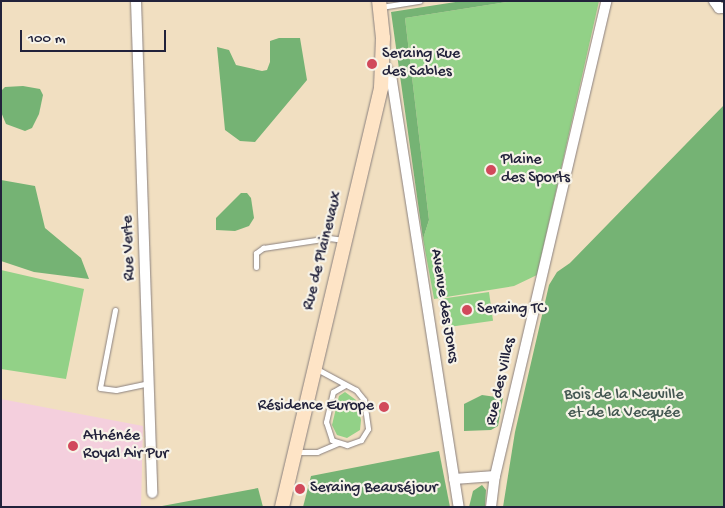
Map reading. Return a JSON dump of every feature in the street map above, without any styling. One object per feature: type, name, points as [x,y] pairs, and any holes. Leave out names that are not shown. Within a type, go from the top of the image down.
[{"type":"street","name":"Rue Verte","points":[[136,1],[152,493]]},
{"type":"street","name":"Rue des Villas","points":[[491,507],[495,476],[606,1]]},
{"type":"street","points":[[714,1],[718,8],[724,8]]},
{"type":"street","name":"Rue de Plainevaux","points":[[282,507],[377,107],[383,63],[380,4]]},
{"type":"street","name":"Avenue des Joncs","points":[[383,63],[391,74],[459,507]]},
{"type":"street","points":[[377,107],[389,104],[397,110]]},
{"type":"street","points":[[454,479],[495,476]]},
{"type":"lane","points":[[380,4],[420,1]]},
{"type":"lane","points":[[256,267],[256,253],[263,248],[328,238],[345,240]]},
{"type":"lane","points":[[115,310],[100,388],[116,390],[149,383]]},
{"type":"lane","points":[[296,452],[317,452],[338,443],[358,442],[364,437],[369,424],[362,395],[327,372],[315,368]]},
{"type":"lane","points":[[338,443],[328,434],[326,422],[333,392],[345,385]]},
{"type":"shaded area","name":"Athénée Royal Air Pur","points":[[1,399],[143,426],[141,507],[1,507]]},
{"type":"green space","points":[[462,1],[513,1],[405,18],[429,220],[423,239],[391,12]]},
{"type":"green space","name":"Plaine des Sports","points":[[513,1],[599,1],[537,275],[514,286],[434,299],[423,239],[429,220],[405,18]]},
{"type":"green space","points":[[279,38],[300,38],[307,80],[255,142],[240,141],[225,130],[217,47],[229,50],[236,65],[262,71],[267,70],[270,62],[270,41]]},
{"type":"green space","points":[[23,86],[40,89],[43,95],[39,114],[32,128],[25,131],[6,124],[1,112],[1,91],[5,87]]},
{"type":"green space","name":"Bois de la Neuville et de la Vecquée","points":[[724,105],[724,507],[503,507],[515,432],[549,285],[557,272],[570,263]]},
{"type":"green space","points":[[1,180],[35,186],[45,228],[81,258],[89,279],[34,272],[1,261]]},
{"type":"green space","points":[[241,193],[247,193],[251,198],[254,218],[249,226],[235,231],[216,230],[216,218]]},
{"type":"green space","points":[[1,270],[84,289],[66,379],[1,369]]},
{"type":"green space","name":"Seraing TC","points":[[489,292],[493,321],[444,328],[439,299]]},
{"type":"green space","points":[[345,392],[356,400],[361,420],[360,430],[347,438],[337,435],[332,425],[339,396]]},
{"type":"green space","points":[[482,395],[503,398],[498,426],[491,430],[464,431],[464,404]]},
{"type":"green space","points":[[439,451],[450,507],[303,507],[311,476]]},
{"type":"green space","points":[[482,485],[486,490],[485,507],[469,507],[473,491]]},
{"type":"green space","points":[[258,488],[263,507],[161,507],[162,506]]},
{"type":"place","name":"Seraing Rue des Sables","points":[[372,64]]},
{"type":"place","name":"Plaine des Sports","points":[[491,170]]},
{"type":"place","name":"Seraing TC","points":[[467,310]]},
{"type":"place","name":"Résidence Europe","points":[[384,407]]},
{"type":"place","name":"Athénée Royal Air Pur","points":[[73,446]]},
{"type":"place","name":"Seraing Beauséjour","points":[[300,489]]}]
